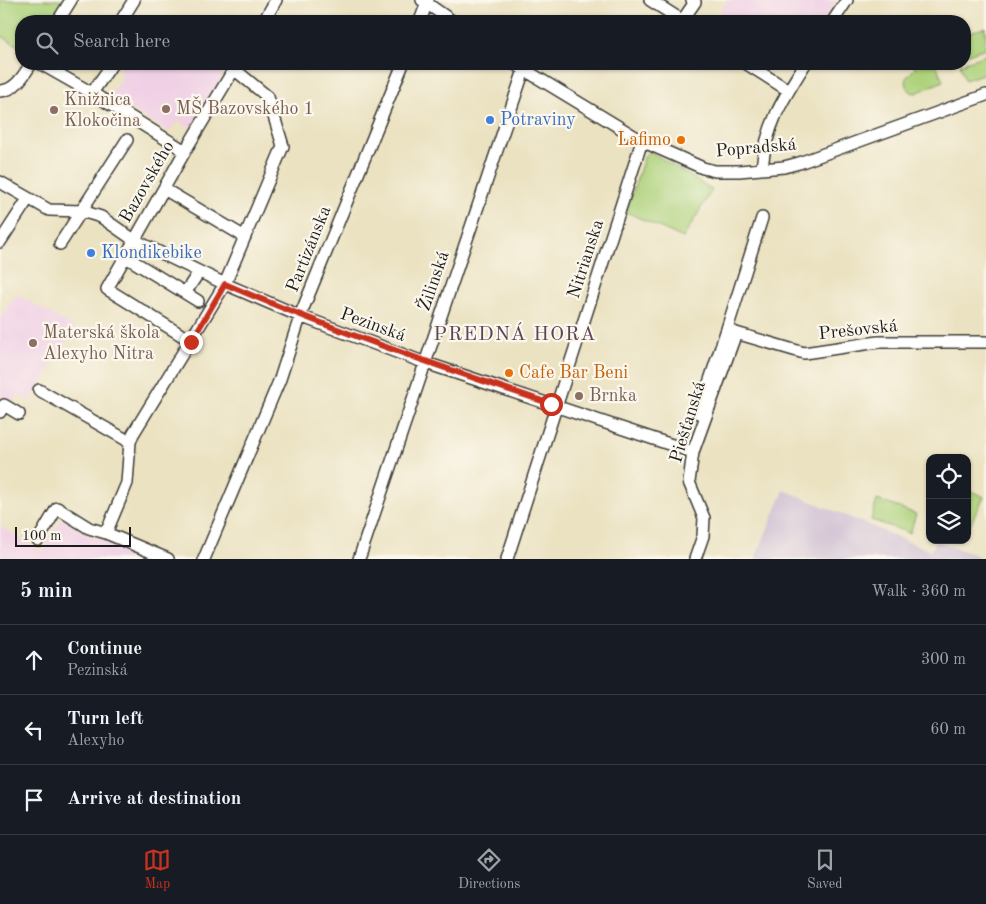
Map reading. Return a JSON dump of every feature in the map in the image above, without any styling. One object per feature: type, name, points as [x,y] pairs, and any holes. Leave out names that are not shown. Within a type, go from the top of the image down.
[{"type":"street","points":[[62,15],[71,0]]},
{"type":"street","points":[[125,15],[134,0]]},
{"type":"street","points":[[267,15],[276,0]]},
{"type":"street","points":[[650,0],[674,15]]},
{"type":"street","points":[[687,15],[695,2],[692,0]]},
{"type":"street","points":[[837,15],[847,0]]},
{"type":"street","points":[[422,15],[426,1],[444,15]]},
{"type":"street","points":[[0,91],[5,91],[16,84],[27,70]]},
{"type":"street","points":[[52,70],[92,92],[185,151]]},
{"type":"street","points":[[92,92],[108,70]]},
{"type":"street","name":"Bazovského","points":[[191,342],[108,289],[185,151],[234,70]]},
{"type":"street","points":[[106,533],[127,483],[130,442],[133,434],[225,284],[283,146],[268,97],[240,70]]},
{"type":"street","name":"Partizánska","points":[[204,559],[280,379],[300,316],[401,70]]},
{"type":"street","name":"Žilinská","points":[[359,559],[425,362],[518,70]]},
{"type":"street","name":"Popradská","points":[[524,70],[642,141],[703,168],[715,171],[799,163],[986,95]]},
{"type":"street","points":[[756,70],[788,90]]},
{"type":"street","points":[[762,168],[770,127],[780,104],[801,70]]},
{"type":"street","points":[[60,244],[127,140]]},
{"type":"street","name":"Nitrianska","points":[[507,559],[642,141]]},
{"type":"street","points":[[0,182],[49,210],[82,210]]},
{"type":"street","points":[[164,188],[244,237]]},
{"type":"street","points":[[0,242],[28,199]]},
{"type":"street","name":"Pezinská","points":[[82,210],[101,217],[134,240],[199,272],[300,316],[425,362],[690,451]]},
{"type":"street","name":"Piešťanská","points":[[695,559],[703,536],[704,518],[689,482],[690,451],[731,331],[762,218]]},
{"type":"street","points":[[126,257],[198,301]]},
{"type":"street","points":[[185,293],[199,272]]},
{"type":"street","name":"Prešovská","points":[[731,331],[804,353],[878,342],[986,342]]},
{"type":"street","points":[[39,390],[130,442]]},
{"type":"street","points":[[0,412],[4,405],[19,414]]},
{"type":"street","points":[[38,540],[57,508],[89,528],[106,533],[168,559]]},
{"type":"shaded area","points":[[728,0],[837,0],[827,15],[718,15]]},
{"type":"shaded area","name":"MŠ Bazovského 1","points":[[215,70],[223,75],[190,128],[178,120],[169,132],[110,97],[123,74],[118,71]]},
{"type":"shaded area","name":"Materská škola Alexyho Nitra","points":[[16,294],[75,328],[30,401],[18,395],[12,405],[0,398],[0,320]]},
{"type":"shaded area","points":[[784,490],[931,551],[934,544],[945,544],[976,555],[979,559],[755,559]]},
{"type":"shaded area","points":[[62,520],[91,536],[151,559],[0,559],[0,526],[41,551],[45,550],[45,546],[58,523]]},
{"type":"green space","points":[[0,0],[64,0],[55,15],[15,15],[15,44],[0,35]]},
{"type":"green space","points":[[985,27],[986,48],[971,53],[971,32]]},
{"type":"green space","points":[[986,55],[986,73],[965,80],[962,70],[971,70],[971,60]]},
{"type":"green space","points":[[913,70],[938,70],[943,81],[916,93],[909,90],[906,78]]},
{"type":"green space","points":[[651,152],[712,190],[683,238],[626,212],[645,155]]},
{"type":"green space","points":[[971,491],[984,497],[971,523]]},
{"type":"green space","points":[[877,500],[916,514],[910,533],[871,520]]},
{"type":"place","name":"MŠ Bazovského 1","points":[[166,109]]},
{"type":"place","name":"Knižnica Klokočina","points":[[54,110]]},
{"type":"place","name":"Potraviny","points":[[490,120]]},
{"type":"place","name":"Lafimo","points":[[681,140]]},
{"type":"place","name":"Klondikebike","points":[[91,253]]},
{"type":"place","name":"Materská škola Alexyho Nitra","points":[[33,343]]},
{"type":"place","name":"Cafe Bar Beni","points":[[509,373]]},
{"type":"place","name":"Brnka","points":[[579,396]]},
{"type":"district","name":"PREDNÁ HORA","points":[[515,335]]},
{"type":"route","points":[[191,342],[225,284],[300,316],[423,362],[551,404]]}]
